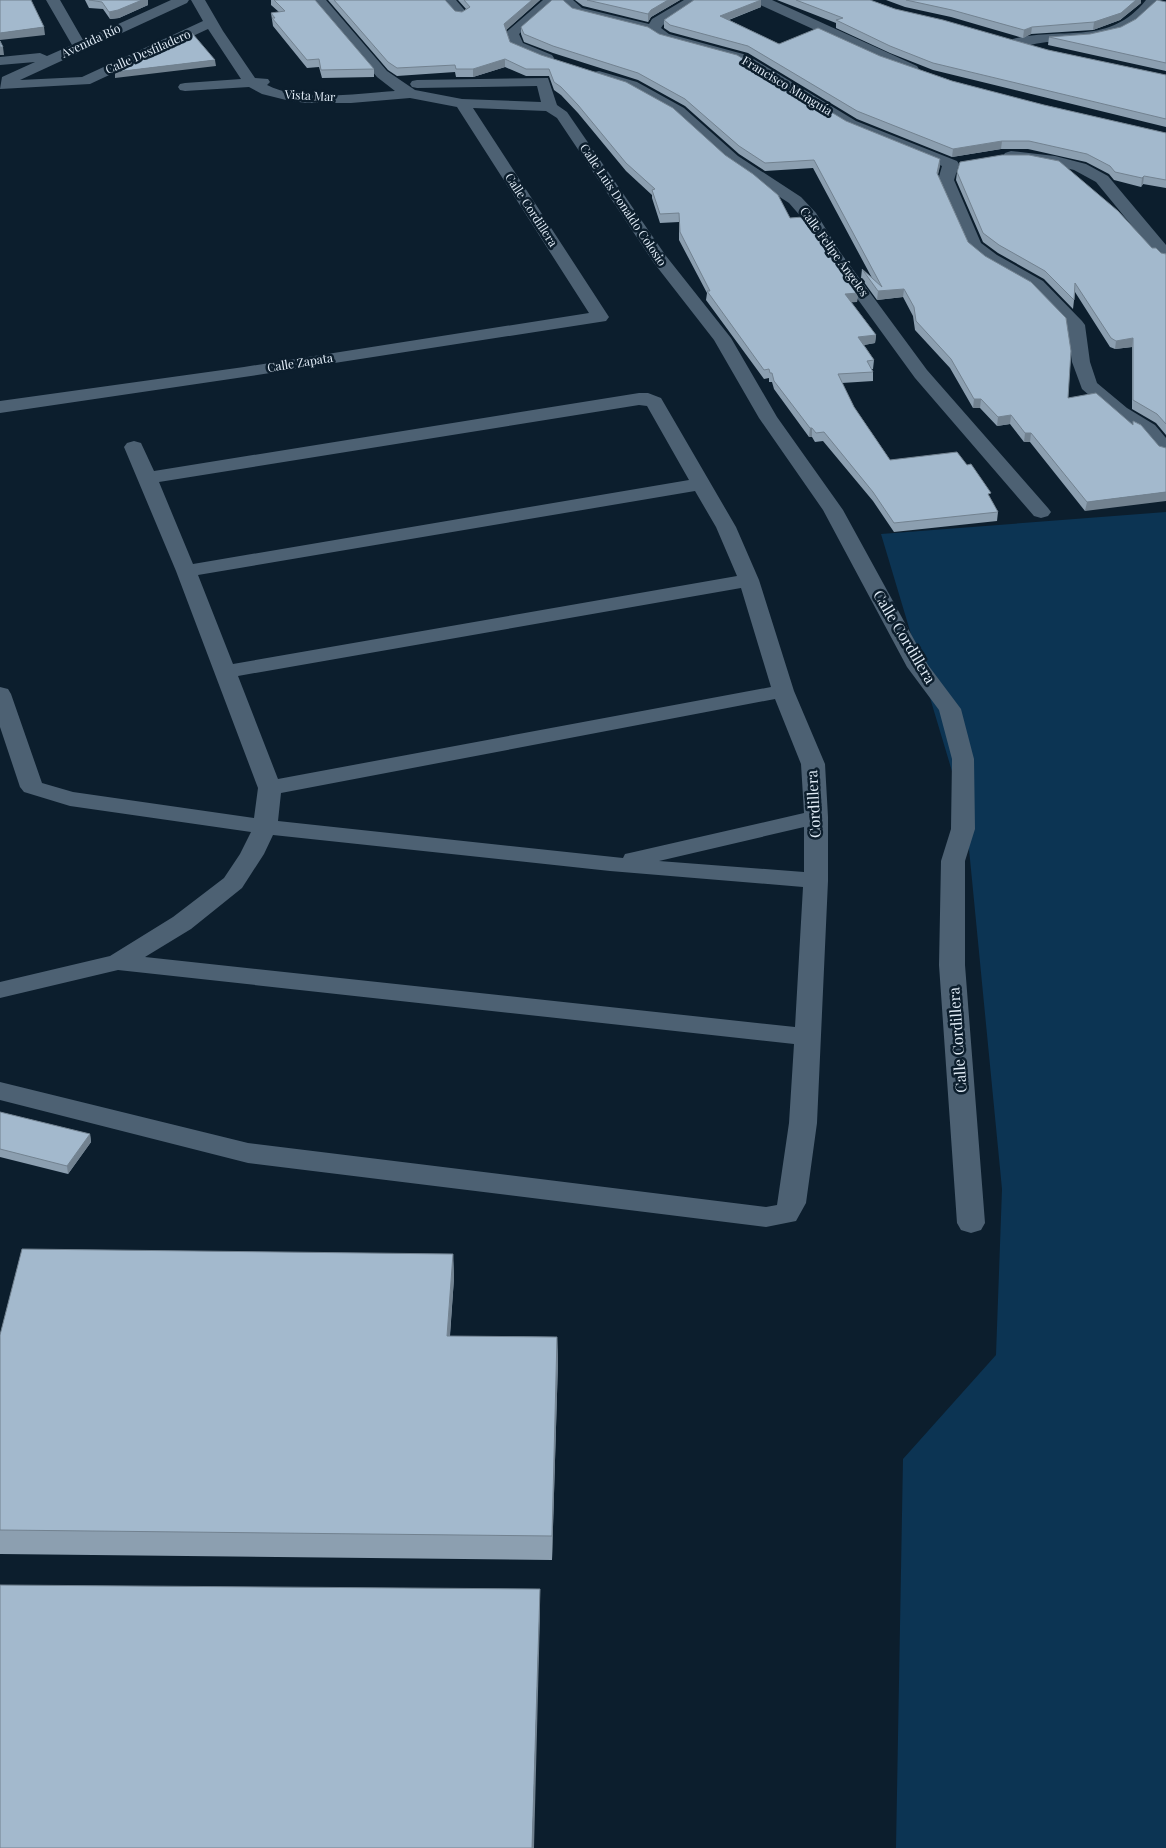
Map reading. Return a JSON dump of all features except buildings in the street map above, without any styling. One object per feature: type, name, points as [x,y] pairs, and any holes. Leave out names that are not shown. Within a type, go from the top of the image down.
[{"type":"street","points":[[53,0],[79,46]]},
{"type":"street","name":"Avenida Río","points":[[0,84],[182,0]]},
{"type":"street","name":"Vista Mar","points":[[198,0],[210,23],[250,82],[266,92],[284,96],[342,98],[410,94]]},
{"type":"street","points":[[319,0],[392,82],[410,94],[462,103],[550,106],[542,81],[392,82],[367,81]]},
{"type":"street","points":[[448,0],[462,14]]},
{"type":"street","points":[[551,0],[512,33],[517,46],[564,64]]},
{"type":"street","name":"Francisco Munguía","points":[[565,0],[577,11],[629,25],[653,29],[664,37],[742,58],[850,124],[951,164]]},
{"type":"street","points":[[653,29],[657,22],[694,0]]},
{"type":"street","points":[[761,0],[884,58],[927,75]]},
{"type":"street","points":[[1018,42],[1048,38],[1084,38],[1105,35],[1127,26],[1144,13],[1153,0]]},
{"type":"street","name":"Calle Desfiladero","points":[[0,84],[85,81],[210,23]]},
{"type":"street","points":[[1000,37],[1052,53]]},
{"type":"street","points":[[0,61],[62,54]]},
{"type":"street","name":"Calle Felipe Ángeles","points":[[580,69],[632,85],[679,111],[732,159],[795,200],[810,216],[833,253],[921,374],[1041,512]]},
{"type":"street","points":[[185,87],[289,81]]},
{"type":"street","name":"Calle Cordillera","points":[[462,103],[600,317]]},
{"type":"street","name":"Calle Luis Donaldo Colosio","points":[[550,106],[562,115],[660,260],[694,305]]},
{"type":"street","points":[[991,158],[1028,156],[1049,159],[1080,167],[1102,179],[1166,256]]},
{"type":"street","points":[[971,161],[951,164],[946,180],[974,245],[992,259],[1037,284],[1076,325],[1081,362],[1089,385],[1120,412],[1148,429],[1166,450]]},
{"type":"street","name":"Calle Cordillera","points":[[694,305],[722,338],[768,418],[833,510],[918,667],[950,709],[963,759],[963,829],[953,861],[952,965],[971,1223]]},
{"type":"street","name":"Calle Zapata","points":[[0,407],[244,372],[600,317]]},
{"type":"street","name":"Cordillera","points":[[0,1091],[248,1152],[766,1217],[786,1214],[792,1203],[803,1123],[816,881],[816,818],[813,764],[783,691],[749,580],[726,526],[654,402],[648,399],[148,478]]},
{"type":"street","points":[[0,990],[118,962],[182,923],[233,883],[252,854],[265,827],[270,788],[186,571],[134,446]]},
{"type":"street","points":[[186,571],[701,484]]},
{"type":"street","points":[[224,672],[749,580]]},
{"type":"street","points":[[270,788],[783,691]]},
{"type":"street","points":[[0,694],[32,787],[70,799],[265,827],[610,864],[816,881]]},
{"type":"street","points":[[610,864],[816,818]]},
{"type":"street","points":[[118,962],[807,1037]]},
{"type":"shaded area","points":[[1166,512],[1166,1848],[896,1848],[903,1459],[996,1355],[1002,1189],[966,818],[881,534]]}]
